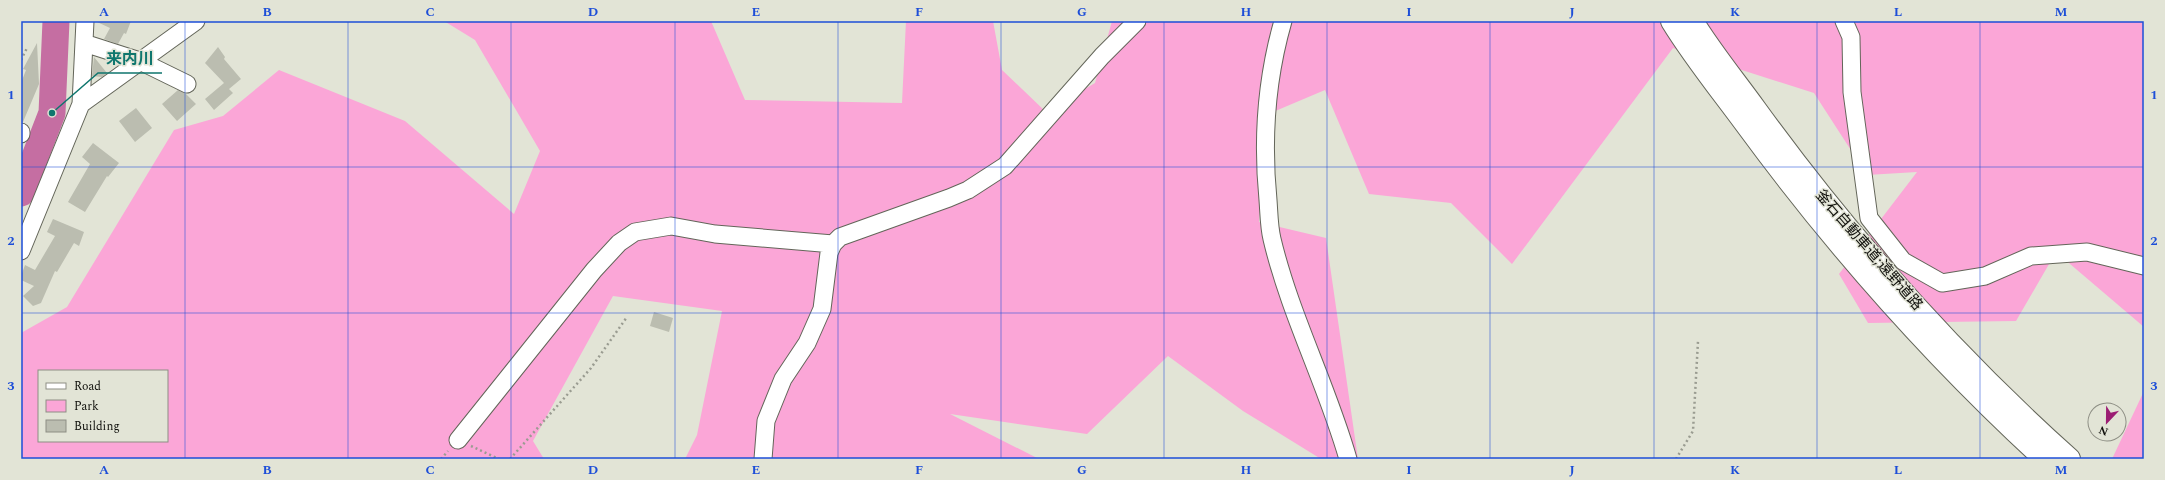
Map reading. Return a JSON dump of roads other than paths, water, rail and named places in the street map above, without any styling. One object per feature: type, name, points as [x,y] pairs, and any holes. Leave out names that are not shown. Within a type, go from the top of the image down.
[{"type":"highway","name":"釜石自動車道;遠野道路","points":[[1672,21],[1782,174],[1877,287],[1998,416],[2045,459]]},
{"type":"highway","name":"釜石自動車道;遠野道路","points":[[1692,21],[1788,154],[1846,228],[1912,302],[2026,420],[2069,459]]},
{"type":"street","points":[[21,251],[81,104],[85,21]]},
{"type":"street","points":[[81,104],[196,21]]},
{"type":"street","points":[[763,459],[766,421],[783,379],[807,343],[822,309],[829,253],[833,244],[840,237],[968,190],[1005,166],[1102,56],[1137,21]]},
{"type":"street","points":[[1283,21],[1273,57],[1267,102],[1264,165],[1272,238],[1281,274],[1348,459]]},
{"type":"street","points":[[1844,21],[1851,38],[1852,92],[1863,188],[1869,218],[1903,261],[1942,283],[1985,276],[2031,256],[2087,252],[2144,266]]},
{"type":"street","points":[[84,43],[140,61],[187,84]]},
{"type":"street","points":[[458,440],[594,270],[619,243],[635,232],[671,226],[715,234],[833,244]]},
{"type":"waterway","points":[[21,193],[52,113],[56,21]]},
{"type":"place","name":"来内川","points":[[52,113]]}]
